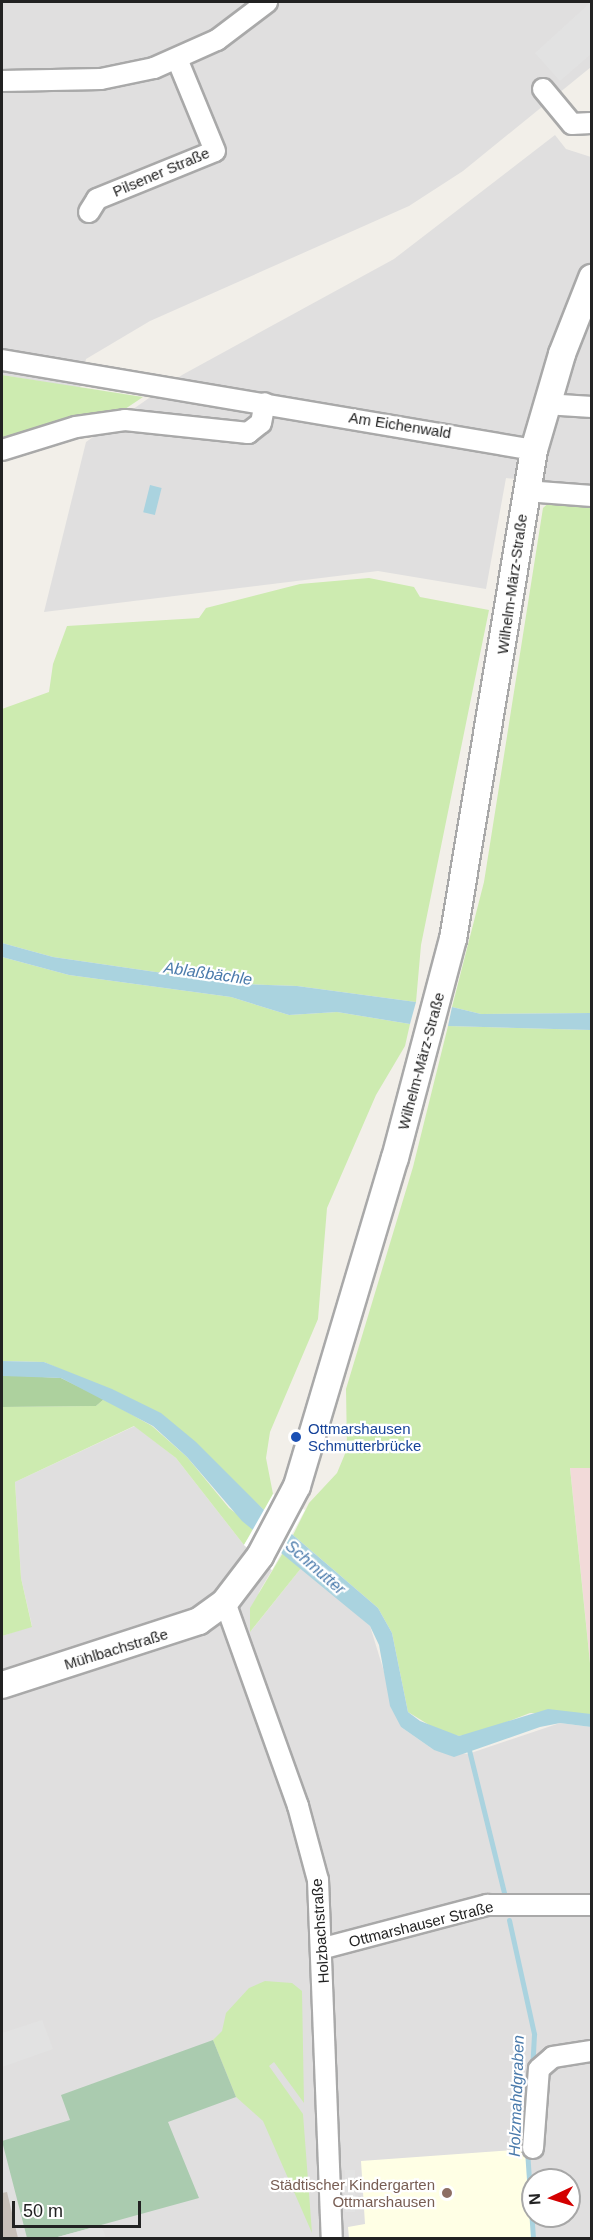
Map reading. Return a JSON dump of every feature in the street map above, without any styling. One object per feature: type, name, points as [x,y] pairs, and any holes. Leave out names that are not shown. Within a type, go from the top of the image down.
[{"type":"street","points":[[2,81],[101,79],[177,59],[217,40],[267,2]]},
{"type":"street","name":"Pilsener Straße","points":[[90,212],[97,199],[215,151],[177,59]]},
{"type":"street","points":[[543,89],[572,124],[591,123]]},
{"type":"street","name":"Wilhelm-März-Straße","points":[[225,1602],[260,1556],[289,1502],[315,1432],[426,1042],[443,978],[478,807],[525,491],[545,404],[591,278]]},
{"type":"street","name":"Am Eichenwald","points":[[2,360],[534,450]]},
{"type":"street","points":[[2,450],[76,427],[125,420],[248,433],[261,423],[265,403]]},
{"type":"street","points":[[545,404],[591,407]]},
{"type":"street","points":[[525,491],[591,496]]},
{"type":"street","name":"Mühlbachstraße","points":[[2,1685],[172,1632],[199,1621],[225,1602]]},
{"type":"street","name":"Holzbachstraße","points":[[225,1602],[309,1839],[318,1880],[324,1948],[332,2238]]},
{"type":"street","name":"Ottmarshauser Straße","points":[[324,1948],[487,1905],[591,1905]]},
{"type":"street","points":[[534,2148],[539,2069],[553,2057],[591,2051]]},
{"type":"shaded area","points":[[2,2],[591,2],[591,67],[463,171],[409,206],[150,321],[86,359],[80,388],[2,375]]},
{"type":"shaded area","points":[[591,2],[591,54],[560,81],[535,53]]},
{"type":"shaded area","points":[[555,135],[566,149],[591,157],[591,486],[506,478],[486,589],[378,571],[44,612],[86,442],[182,375],[394,259]]},
{"type":"shaded area","points":[[135,1426],[176,1458],[244,1545],[272,1570],[259,1592],[251,1631],[302,1567],[370,1626],[401,1727],[434,1750],[468,1754],[560,1723],[591,1727],[591,2238],[2,2238],[2,1636],[32,1626],[21,1578],[15,1482]]},
{"type":"shaded area","points":[[570,1467],[591,1468],[591,1672]]},
{"type":"shaded area","points":[[42,2020],[53,2049],[2,2067],[2,2033]]},
{"type":"shaded area","points":[[213,2040],[236,2097],[168,2122],[199,2198],[54,2238],[27,2238],[2,2141],[70,2120],[61,2095]]},
{"type":"shaded area","name":"Städtischer Kindergarten Ottmarshausen","points":[[527,2149],[528,2168],[521,2168],[521,2228],[532,2228],[533,2238],[349,2238],[348,2227],[365,2224],[361,2161]]},
{"type":"shaded area","points":[[345,2170],[355,2170],[355,2212],[345,2212]]},
{"type":"shaded area","points":[[101,2225],[106,2238],[54,2238],[95,2227]]},
{"type":"green space","points":[[2,375],[143,397],[122,411],[77,417],[2,440]]},
{"type":"green space","points":[[552,500],[591,503],[591,1013],[481,1014],[452,1007],[484,882],[543,508]]},
{"type":"green space","points":[[369,578],[414,587],[420,597],[489,610],[421,945],[416,1002],[297,986],[238,984],[53,957],[2,943],[2,709],[49,692],[53,664],[67,626],[199,618],[206,608],[300,584]]},
{"type":"green space","points":[[2,957],[69,975],[231,997],[289,1015],[337,1012],[410,1024],[405,1046],[376,1095],[327,1208],[318,1319],[270,1432],[266,1458],[273,1494],[265,1511],[160,1413],[44,1362],[2,1361]]},
{"type":"green space","points":[[448,1026],[591,1030],[592,1468],[570,1468],[591,1673],[591,1714],[530,1713],[481,1732],[459,1736],[439,1731],[408,1712],[392,1633],[378,1608],[293,1535],[309,1503],[337,1473],[347,1449],[346,1389],[413,1167]]},
{"type":"green space","points":[[2,1376],[61,1378],[104,1399],[96,1406],[2,1407]]},
{"type":"green space","points":[[104,1399],[152,1426],[187,1457],[229,1508],[255,1528],[244,1545],[176,1458],[134,1426],[15,1482],[21,1578],[32,1627],[2,1636],[2,1407],[96,1406]]},
{"type":"green space","points":[[284,1551],[302,1567],[250,1632],[250,1608]]},
{"type":"green space","points":[[265,1981],[292,1983],[302,1991],[304,2103],[274,2062],[269,2066],[303,2114],[312,2233],[263,2121],[236,2097],[213,2040],[222,2031],[226,2013],[249,1988]]},
{"type":"water","points":[[150,485],[162,488],[155,515],[143,512]]},
{"type":"water","points":[[2,943],[53,957],[238,984],[297,986],[416,1002],[410,1024],[337,1012],[289,1015],[231,997],[69,975],[2,957]]},
{"type":"water","points":[[452,1007],[481,1014],[591,1013],[591,1030],[448,1026]]},
{"type":"water","name":"Schmutter","points":[[2,1361],[44,1362],[112,1389],[161,1413],[196,1442],[265,1511],[378,1608],[392,1633],[408,1712],[420,1721],[459,1736],[548,1709],[591,1714],[591,1727],[560,1723],[540,1727],[454,1757],[434,1750],[401,1727],[390,1706],[379,1645],[370,1626],[242,1521],[187,1457],[153,1426],[61,1378],[2,1376]]},
{"type":"pier","points":[[273,1494],[305,1510],[272,1570],[244,1545]]},
{"type":"building","points":[[7,2192],[18,2238],[2,2238],[2,2193]]},
{"type":"waterway","name":"Holzmahdgraben","points":[[468,1746],[504,1893]]},
{"type":"waterway","name":"Holzmahdgraben","points":[[509,1920],[534,2034],[532,2069]]},
{"type":"waterway","name":"Holzmahdgraben","points":[[527,2150],[533,2238]]},
{"type":"place","name":"Ottmarshausen Schmutterbrücke","points":[[296,1437]]},
{"type":"place","name":"Städtischer Kindergarten Ottmarshausen","points":[[447,2193]]},
{"type":"water label","name":"Ablaßbächle","points":[[208,974]]}]
